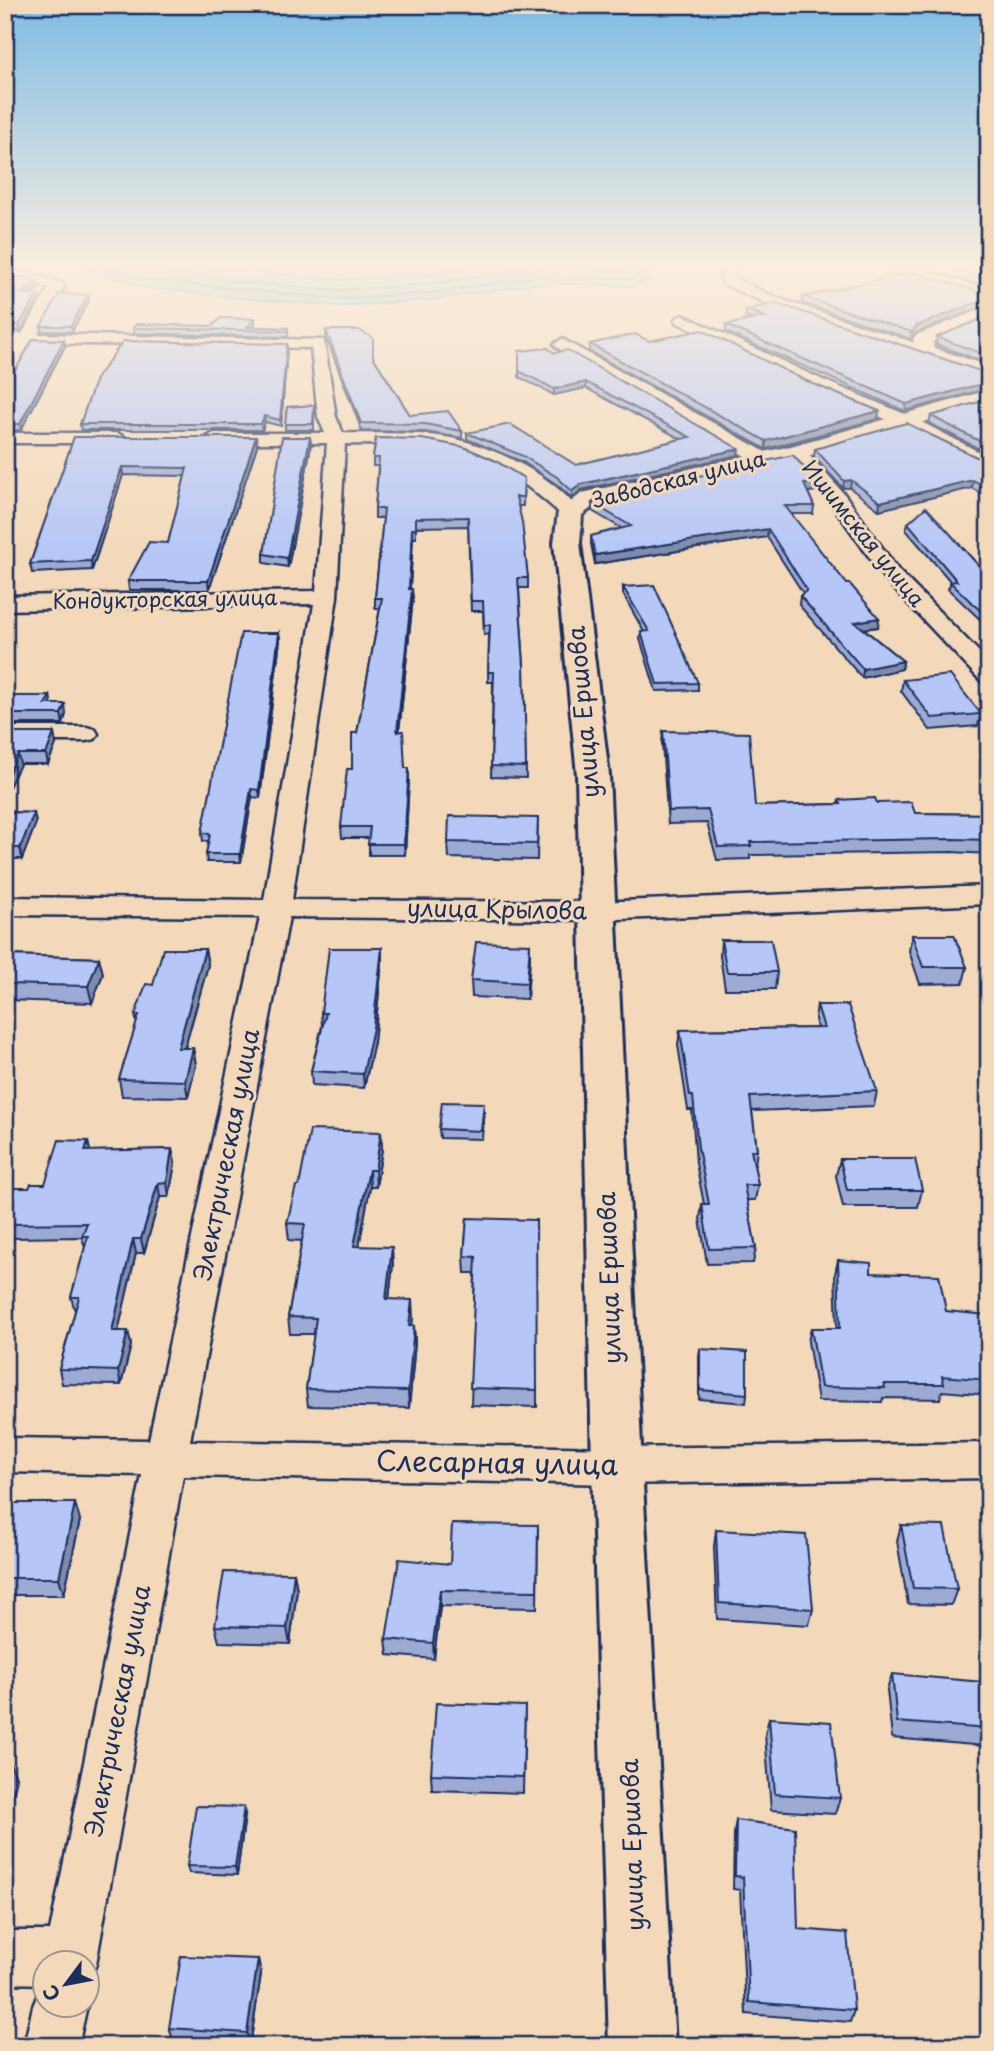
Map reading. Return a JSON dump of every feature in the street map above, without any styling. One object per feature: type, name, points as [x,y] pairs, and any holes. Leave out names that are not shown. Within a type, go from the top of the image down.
[{"type":"street","name":"Электрическая улица","points":[[72,1950],[166,1457],[277,906],[326,597],[336,438],[327,417],[320,363]]},
{"type":"street","name":"Ишимская улица","points":[[595,363],[764,459]]},
{"type":"street","points":[[772,363],[906,421],[989,465]]},
{"type":"street","points":[[959,363],[989,373]]},
{"type":"street","name":"Заводская улица","points":[[198,438],[336,438],[448,443],[488,455],[538,483],[570,512],[590,498],[796,452],[989,396]]},
{"type":"street","points":[[5,438],[129,438]]},
{"type":"street","name":"Ишимская улица","points":[[796,452],[838,499],[891,574],[989,676]]},
{"type":"street","name":"улица Ершова","points":[[570,512],[567,543],[593,775],[617,1466],[642,2046]]},
{"type":"street","name":"Кондукторская улица","points":[[5,603],[326,597]]},
{"type":"street","points":[[5,734],[86,734]]},
{"type":"street","name":"улица Крылова","points":[[5,906],[277,906],[596,911],[989,895]]},
{"type":"street","name":"Слесарная улица","points":[[5,1455],[617,1466],[989,1460]]},
{"type":"street","points":[[5,1957],[32,1965]]},
{"type":"street","name":"Электрическая улица","points":[[51,2046],[57,2020]]},
{"type":"building","points":[[20,363],[52,363],[20,424],[5,424],[5,377],[12,376]]},
{"type":"building","points":[[108,363],[285,363],[280,420],[264,416],[261,424],[80,424],[96,379]]},
{"type":"building","points":[[338,363],[377,363],[410,415],[448,411],[462,431],[425,424],[361,423]]},
{"type":"building","points":[[519,363],[589,363],[739,449],[582,484],[572,491],[557,477],[523,456],[467,433],[510,424],[576,465],[690,437],[586,382],[554,389],[519,371]]},
{"type":"building","points":[[624,363],[769,363],[879,411],[766,441]]},
{"type":"building","points":[[812,363],[955,363],[989,374],[989,382],[906,404]]},
{"type":"building","points":[[989,399],[989,446],[931,416]]},
{"type":"building","points":[[314,405],[313,424],[285,424],[287,407]]},
{"type":"building","points":[[906,423],[989,463],[989,489],[973,480],[880,502],[851,480],[844,481],[815,449]]},
{"type":"building","points":[[74,437],[256,437],[208,581],[128,581],[149,542],[168,543],[187,468],[122,467],[91,561],[30,564]]},
{"type":"building","points":[[282,437],[310,437],[287,558],[264,554]]},
{"type":"building","points":[[376,438],[422,439],[464,447],[494,460],[524,478],[523,497],[516,497],[522,522],[528,578],[518,578],[524,666],[526,767],[491,766],[494,672],[488,672],[490,625],[484,625],[483,601],[471,601],[468,517],[416,518],[416,529],[412,529],[409,589],[412,589],[397,732],[403,731],[405,768],[409,768],[404,844],[368,844],[370,827],[341,827],[347,769],[352,769],[352,733],[357,733],[382,598],[375,598],[384,509],[375,509],[379,458],[373,458]]},
{"type":"building","points":[[793,455],[818,483],[804,484],[814,506],[785,506],[847,584],[850,584],[879,618],[855,622],[903,661],[863,669],[800,596],[807,590],[768,529],[595,555],[591,536],[631,526],[592,503],[599,498]]},
{"type":"building","points":[[926,507],[989,577],[989,619],[950,582],[957,581],[908,523]]},
{"type":"building","points":[[654,585],[698,683],[657,684],[641,632],[649,631],[623,587]]},
{"type":"building","points":[[241,633],[279,633],[259,790],[251,789],[240,854],[206,854],[210,834],[202,833]]},
{"type":"building","points":[[950,675],[981,714],[932,718],[903,680]]},
{"type":"building","points":[[5,696],[50,696],[45,704],[65,704],[61,714],[5,714]]},
{"type":"building","points":[[663,731],[749,733],[755,806],[841,804],[839,800],[875,798],[877,803],[911,802],[915,813],[989,814],[989,840],[750,842],[751,846],[718,847],[708,810],[669,811]]},
{"type":"building","points":[[5,733],[54,733],[46,754],[18,754],[5,780]]},
{"type":"building","points":[[5,812],[34,813],[20,848],[5,848]]},
{"type":"building","points":[[449,816],[538,818],[537,844],[448,842]]},
{"type":"building","points":[[912,935],[954,935],[967,967],[923,967]]},
{"type":"building","points":[[721,940],[771,940],[777,972],[727,972]]},
{"type":"building","points":[[476,942],[530,944],[527,983],[471,980]]},
{"type":"building","points":[[5,948],[9,948],[7,955],[99,958],[88,986],[5,984]]},
{"type":"building","points":[[329,948],[382,948],[373,1028],[363,1074],[311,1071],[326,1013],[321,1013]]},
{"type":"building","points":[[163,949],[205,949],[178,1048],[193,1048],[185,1081],[119,1079],[139,1015],[135,1015],[146,984],[153,985]]},
{"type":"building","points":[[817,1005],[848,1005],[877,1091],[750,1097],[757,1150],[751,1150],[758,1185],[744,1185],[756,1248],[709,1249],[702,1204],[709,1204],[680,1030],[824,1028]]},
{"type":"building","points":[[442,1102],[484,1103],[481,1131],[439,1129]]},
{"type":"building","points":[[310,1130],[381,1132],[375,1170],[369,1170],[354,1246],[392,1247],[386,1299],[412,1300],[409,1326],[414,1326],[408,1391],[306,1389],[316,1318],[288,1317],[305,1224],[287,1223],[296,1186],[299,1186]]},
{"type":"building","points":[[59,1140],[88,1141],[85,1151],[172,1149],[167,1182],[158,1183],[141,1239],[133,1239],[112,1331],[128,1331],[118,1371],[59,1369],[79,1297],[71,1297],[88,1236],[82,1236],[87,1223],[9,1224],[5,1234],[5,1188],[29,1188],[31,1184],[45,1184]]},
{"type":"building","points":[[840,1159],[915,1159],[922,1190],[847,1190]]},
{"type":"building","points":[[467,1218],[536,1220],[537,1390],[470,1388],[476,1257],[464,1256]]},
{"type":"building","points":[[838,1260],[871,1263],[871,1273],[939,1275],[946,1311],[988,1315],[989,1380],[942,1376],[944,1384],[884,1384],[885,1388],[821,1387],[811,1328],[840,1328]]},
{"type":"building","points":[[700,1349],[747,1352],[747,1394],[700,1390]]},
{"type":"building","points":[[5,1503],[75,1503],[59,1578],[5,1578]]},
{"type":"building","points":[[452,1524],[538,1525],[537,1591],[440,1590],[433,1643],[386,1639],[399,1559],[450,1564]]},
{"type":"building","points":[[901,1525],[944,1526],[957,1589],[913,1588]]},
{"type":"building","points":[[716,1530],[806,1535],[813,1609],[719,1603]]},
{"type":"building","points":[[224,1572],[294,1573],[287,1628],[215,1626]]},
{"type":"building","points":[[892,1674],[983,1682],[989,1729],[897,1722]]},
{"type":"building","points":[[436,1703],[525,1706],[523,1777],[431,1774]]},
{"type":"building","points":[[769,1718],[831,1722],[840,1798],[775,1794]]},
{"type":"building","points":[[5,1763],[10,1763],[5,1783]]},
{"type":"building","points":[[196,1806],[244,1807],[235,1867],[187,1866]]},
{"type":"building","points":[[736,1820],[795,1828],[798,1929],[847,1933],[854,2010],[749,2002],[743,1877],[735,1876]]},
{"type":"building","points":[[181,1956],[258,1959],[247,2033],[169,2028]]}]
